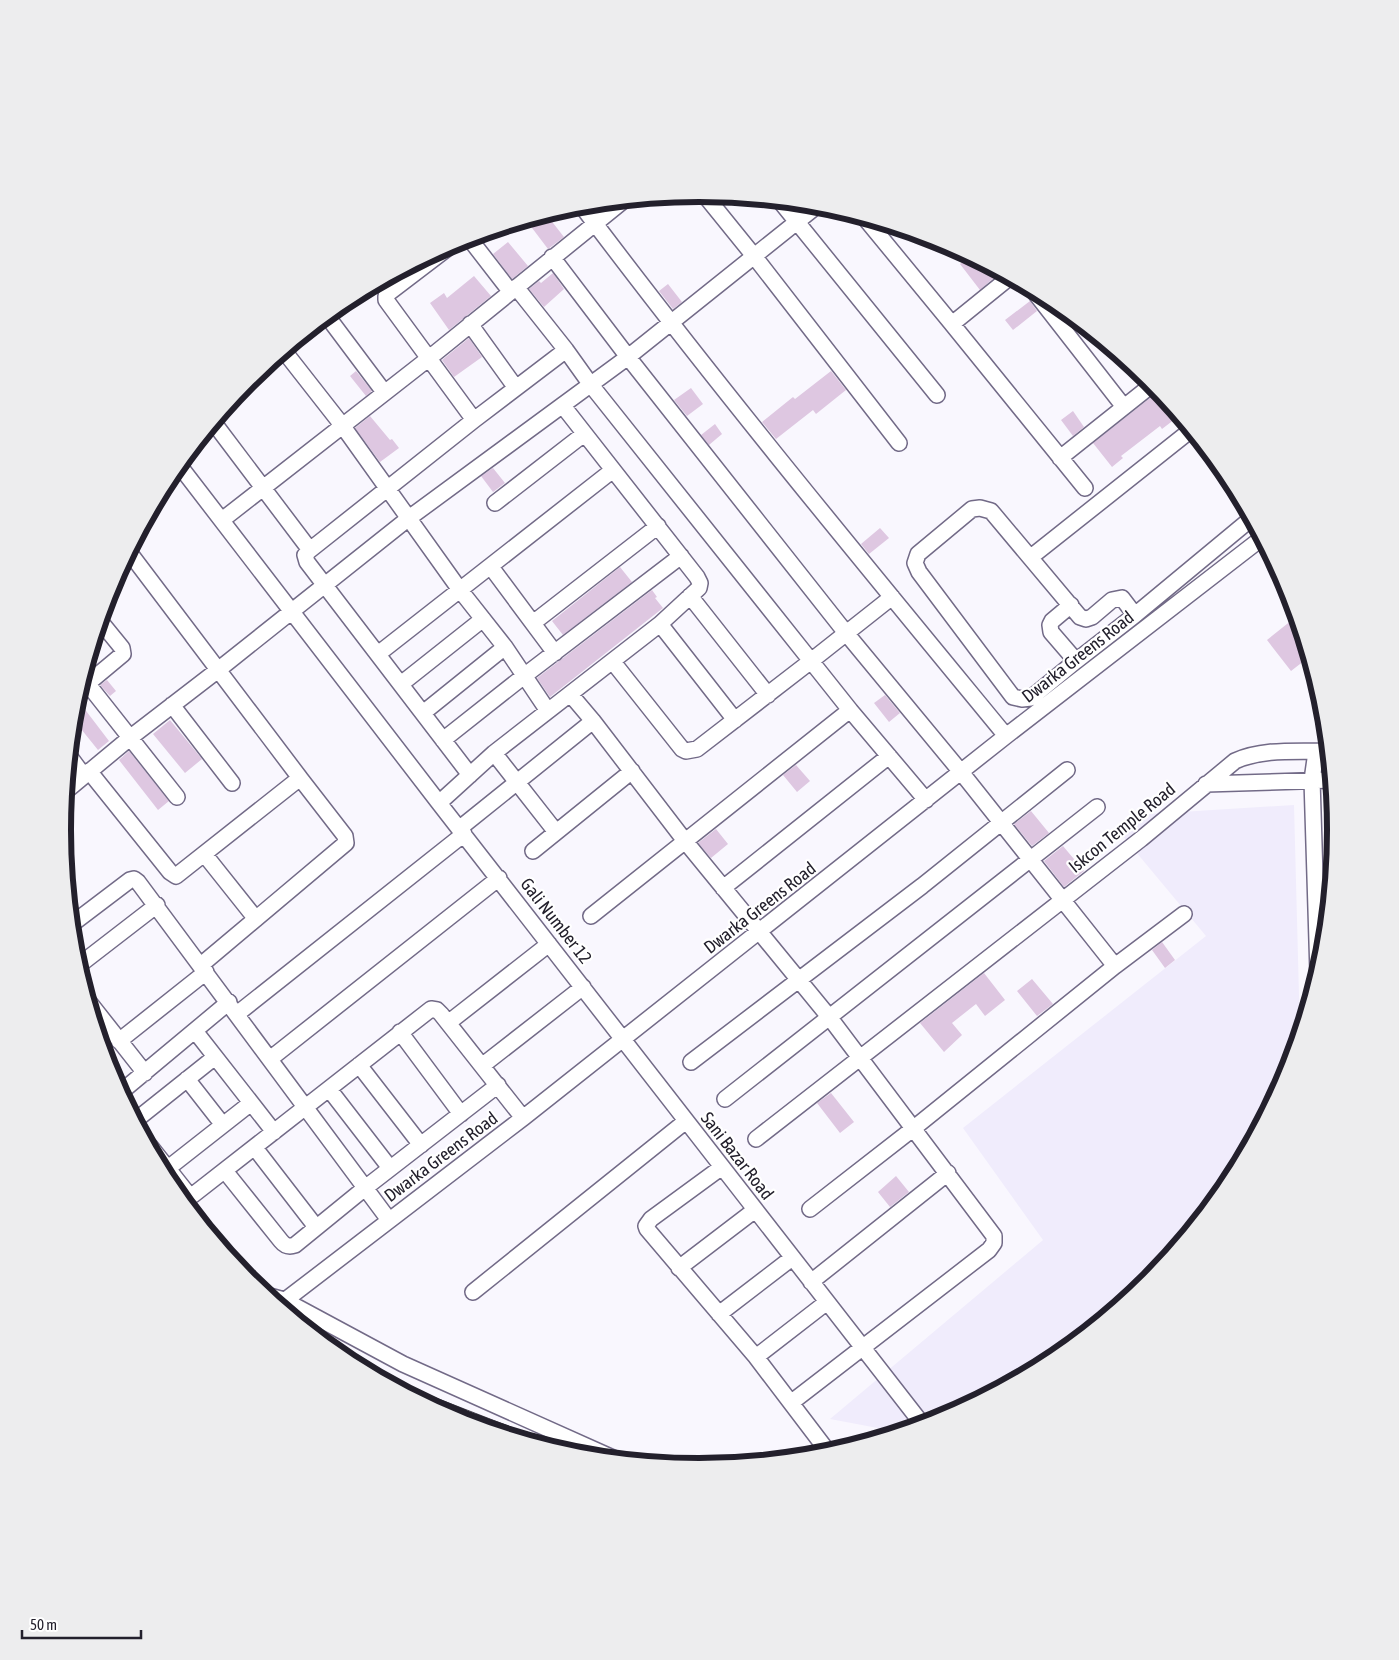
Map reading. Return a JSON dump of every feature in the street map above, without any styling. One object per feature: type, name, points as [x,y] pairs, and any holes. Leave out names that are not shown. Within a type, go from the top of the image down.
[{"type":"street","points":[[710,202],[899,442]]},
{"type":"street","points":[[222,520],[428,359],[613,208]]},
{"type":"street","points":[[785,208],[937,395]]},
{"type":"street","points":[[586,212],[671,322],[1006,736]]},
{"type":"street","points":[[73,785],[131,737],[409,518],[628,357],[809,212]]},
{"type":"street","points":[[870,226],[1085,488]]},
{"type":"street","points":[[474,244],[566,350],[591,385],[850,710],[926,800]]},
{"type":"street","points":[[552,257],[628,357],[846,633],[961,772],[1115,966]]},
{"type":"street","points":[[426,265],[386,296],[386,300],[474,420]]},
{"type":"street","points":[[952,324],[1005,281]]},
{"type":"street","points":[[1045,305],[1124,407]]},
{"type":"street","points":[[331,322],[384,392]]},
{"type":"street","points":[[470,324],[516,388]]},
{"type":"street","points":[[470,775],[305,559],[305,555],[387,488],[566,350]]},
{"type":"street","points":[[288,356],[342,426],[460,590],[505,647],[548,712]]},
{"type":"street","points":[[1060,458],[1147,389]]},
{"type":"street","points":[[439,803],[494,753],[660,624],[698,588],[700,583],[658,526],[563,406]]},
{"type":"street","points":[[218,428],[310,550]]},
{"type":"street","points":[[495,502],[584,434]]},
{"type":"street","points":[[1032,557],[1186,434]]},
{"type":"street","points":[[378,654],[614,470]]},
{"type":"street","name":"Gali Number 12","points":[[184,471],[583,987]]},
{"type":"street","points":[[1135,615],[1122,598],[1112,600],[1092,618],[1080,617],[992,511],[980,508],[972,509],[918,554],[915,563],[919,572],[1013,697],[1031,698],[1135,615],[1247,522]]},
{"type":"street","points":[[532,623],[658,526]]},
{"type":"street","name":"Dwarka Greens Road","points":[[284,1301],[523,1118],[1006,736],[1257,542]]},
{"type":"street","points":[[443,740],[681,556]]},
{"type":"street","points":[[119,1041],[256,919],[346,843],[345,836],[133,558]]},
{"type":"street","points":[[491,567],[555,653]]},
{"type":"street","points":[[690,596],[768,695]]},
{"type":"street","points":[[613,662],[682,749],[686,751],[697,749],[892,597]]},
{"type":"street","points":[[1071,605],[1052,621],[1050,632],[1076,661]]},
{"type":"street","points":[[401,684],[483,619]]},
{"type":"street","points":[[660,624],[734,720]]},
{"type":"street","points":[[90,679],[120,657],[124,651],[105,627]]},
{"type":"street","points":[[1102,641],[1113,654]]},
{"type":"street","points":[[423,713],[505,647]]},
{"type":"street","points":[[88,689],[131,737],[177,797]]},
{"type":"street","points":[[570,695],[593,720],[685,841],[830,1018],[994,1236],[994,1243],[989,1250],[792,1402]]},
{"type":"street","points":[[172,706],[232,783]]},
{"type":"street","points":[[591,916],[850,710]]},
{"type":"street","points":[[127,1087],[195,1031],[233,1008],[462,831],[517,782],[593,720]]},
{"type":"street","name":"Iskcon Temple Road","points":[[756,1139],[1141,839],[1224,769],[1247,756],[1261,753],[1322,751]]},
{"type":"street","points":[[1318,940],[1312,780],[1322,752]]},
{"type":"street","points":[[494,753],[556,832]]},
{"type":"street","points":[[723,888],[889,756]]},
{"type":"street","points":[[76,763],[176,876],[181,874],[300,778]]},
{"type":"street","points":[[691,1062],[1067,770]]},
{"type":"street","points":[[533,851],[632,771]]},
{"type":"street","points":[[1206,784],[1325,780]]},
{"type":"street","points":[[725,1099],[1097,807]]},
{"type":"street","points":[[205,855],[256,919]]},
{"type":"street","points":[[270,1059],[498,878]]},
{"type":"street","points":[[78,919],[134,879],[157,905],[389,1220]]},
{"type":"street","points":[[85,961],[157,905]]},
{"type":"street","points":[[810,1210],[1115,966],[1184,914]]},
{"type":"street","points":[[448,1023],[549,944]]},
{"type":"street","points":[[483,1065],[583,987]]},
{"type":"street","name":"Sani Bazar Road","points":[[583,987],[918,1419]]},
{"type":"street","points":[[187,1193],[193,1195],[225,1171],[431,1009],[437,1010],[448,1023],[523,1118]]},
{"type":"street","points":[[100,1017],[145,1073]]},
{"type":"street","points":[[195,1031],[274,1132]]},
{"type":"street","points":[[400,1032],[461,1114]]},
{"type":"street","points":[[140,1116],[215,1057]]},
{"type":"street","points":[[359,1065],[421,1144]]},
{"type":"street","points":[[187,1079],[223,1125]]},
{"type":"street","points":[[225,1171],[285,1245],[290,1247],[498,1085]]},
{"type":"street","points":[[328,1089],[390,1168]]},
{"type":"street","points":[[169,1166],[251,1103]]},
{"type":"street","points":[[473,1292],[686,1121]]},
{"type":"street","points":[[254,1148],[316,1227]]},
{"type":"street","points":[[722,1167],[651,1220],[646,1226],[650,1234],[756,1357],[824,1446]]},
{"type":"street","points":[[811,1282],[948,1173]]},
{"type":"street","points":[[679,1268],[755,1210]]},
{"type":"street","points":[[719,1314],[792,1258]]},
{"type":"street","points":[[756,1357],[827,1302]]},
{"type":"street","points":[[290,1306],[403,1364],[591,1448]]},
{"type":"shaded area","points":[[1294,805],[1299,1014],[1280,1070],[1263,1108],[1244,1144],[1222,1179],[1172,1244],[1114,1302],[1049,1352],[1014,1374],[977,1393],[940,1410],[886,1430],[830,1419],[1043,1240],[963,1128],[1206,936],[1116,828],[1133,815]]},
{"type":"building","points":[[551,220],[564,237],[548,249],[530,225]]},
{"type":"building","points":[[508,242],[528,266],[512,279],[493,254]]},
{"type":"building","points":[[964,261],[995,276],[980,290],[960,264]]},
{"type":"building","points":[[553,273],[564,289],[544,307],[529,289],[539,281],[541,283]]},
{"type":"building","points":[[474,276],[491,296],[449,330],[430,303],[444,293],[447,298]]},
{"type":"building","points":[[668,284],[682,302],[673,309],[659,291]]},
{"type":"building","points":[[1030,301],[1037,311],[1013,330],[1005,320]]},
{"type":"building","points":[[469,338],[482,357],[454,377],[442,360]]},
{"type":"building","points":[[356,371],[372,391],[366,396],[350,376]]},
{"type":"building","points":[[831,371],[846,390],[816,414],[813,410],[776,439],[762,422],[793,397],[795,399]]},
{"type":"building","points":[[691,388],[703,404],[687,416],[674,400]]},
{"type":"building","points":[[1153,396],[1175,419],[1162,429],[1160,426],[1121,456],[1123,458],[1112,467],[1093,443]]},
{"type":"building","points":[[1073,411],[1084,427],[1073,436],[1061,420]]},
{"type":"building","points":[[370,416],[399,448],[380,462],[355,428]]},
{"type":"building","points":[[715,424],[722,434],[709,445],[701,435]]},
{"type":"building","points":[[493,468],[505,483],[493,492],[481,476]]},
{"type":"building","points":[[880,528],[889,538],[869,554],[861,544]]},
{"type":"building","points":[[620,567],[632,582],[563,635],[552,621]]},
{"type":"building","points":[[652,590],[657,597],[655,598],[663,608],[550,697],[537,678]]},
{"type":"building","points":[[1291,621],[1304,661],[1291,671],[1267,640]]},
{"type":"building","points":[[107,680],[116,691],[110,696],[100,685]]},
{"type":"building","points":[[885,695],[900,713],[889,722],[874,703]]},
{"type":"building","points":[[83,707],[109,741],[98,750],[80,728]]},
{"type":"building","points":[[170,720],[202,759],[185,773],[153,734]]},
{"type":"building","points":[[129,751],[169,801],[158,810],[119,760]]},
{"type":"building","points":[[796,765],[810,781],[797,792],[783,775]]},
{"type":"building","points":[[1031,811],[1049,833],[1032,846],[1014,824]]},
{"type":"building","points":[[716,829],[728,844],[711,858],[698,843]]},
{"type":"building","points":[[1063,846],[1084,871],[1064,887],[1044,861]]},
{"type":"building","points":[[1162,942],[1175,960],[1165,968],[1152,950]]},
{"type":"building","points":[[984,973],[1005,1000],[985,1016],[976,1004],[952,1023],[962,1035],[944,1052],[920,1023]]},
{"type":"building","points":[[1032,979],[1053,1004],[1037,1016],[1017,991]]},
{"type":"building","points":[[831,1093],[854,1122],[840,1133],[817,1103]]},
{"type":"building","points":[[896,1176],[909,1192],[890,1207],[878,1192]]},
{"type":"railway","points":[[450,1406],[503,1427]]}]
